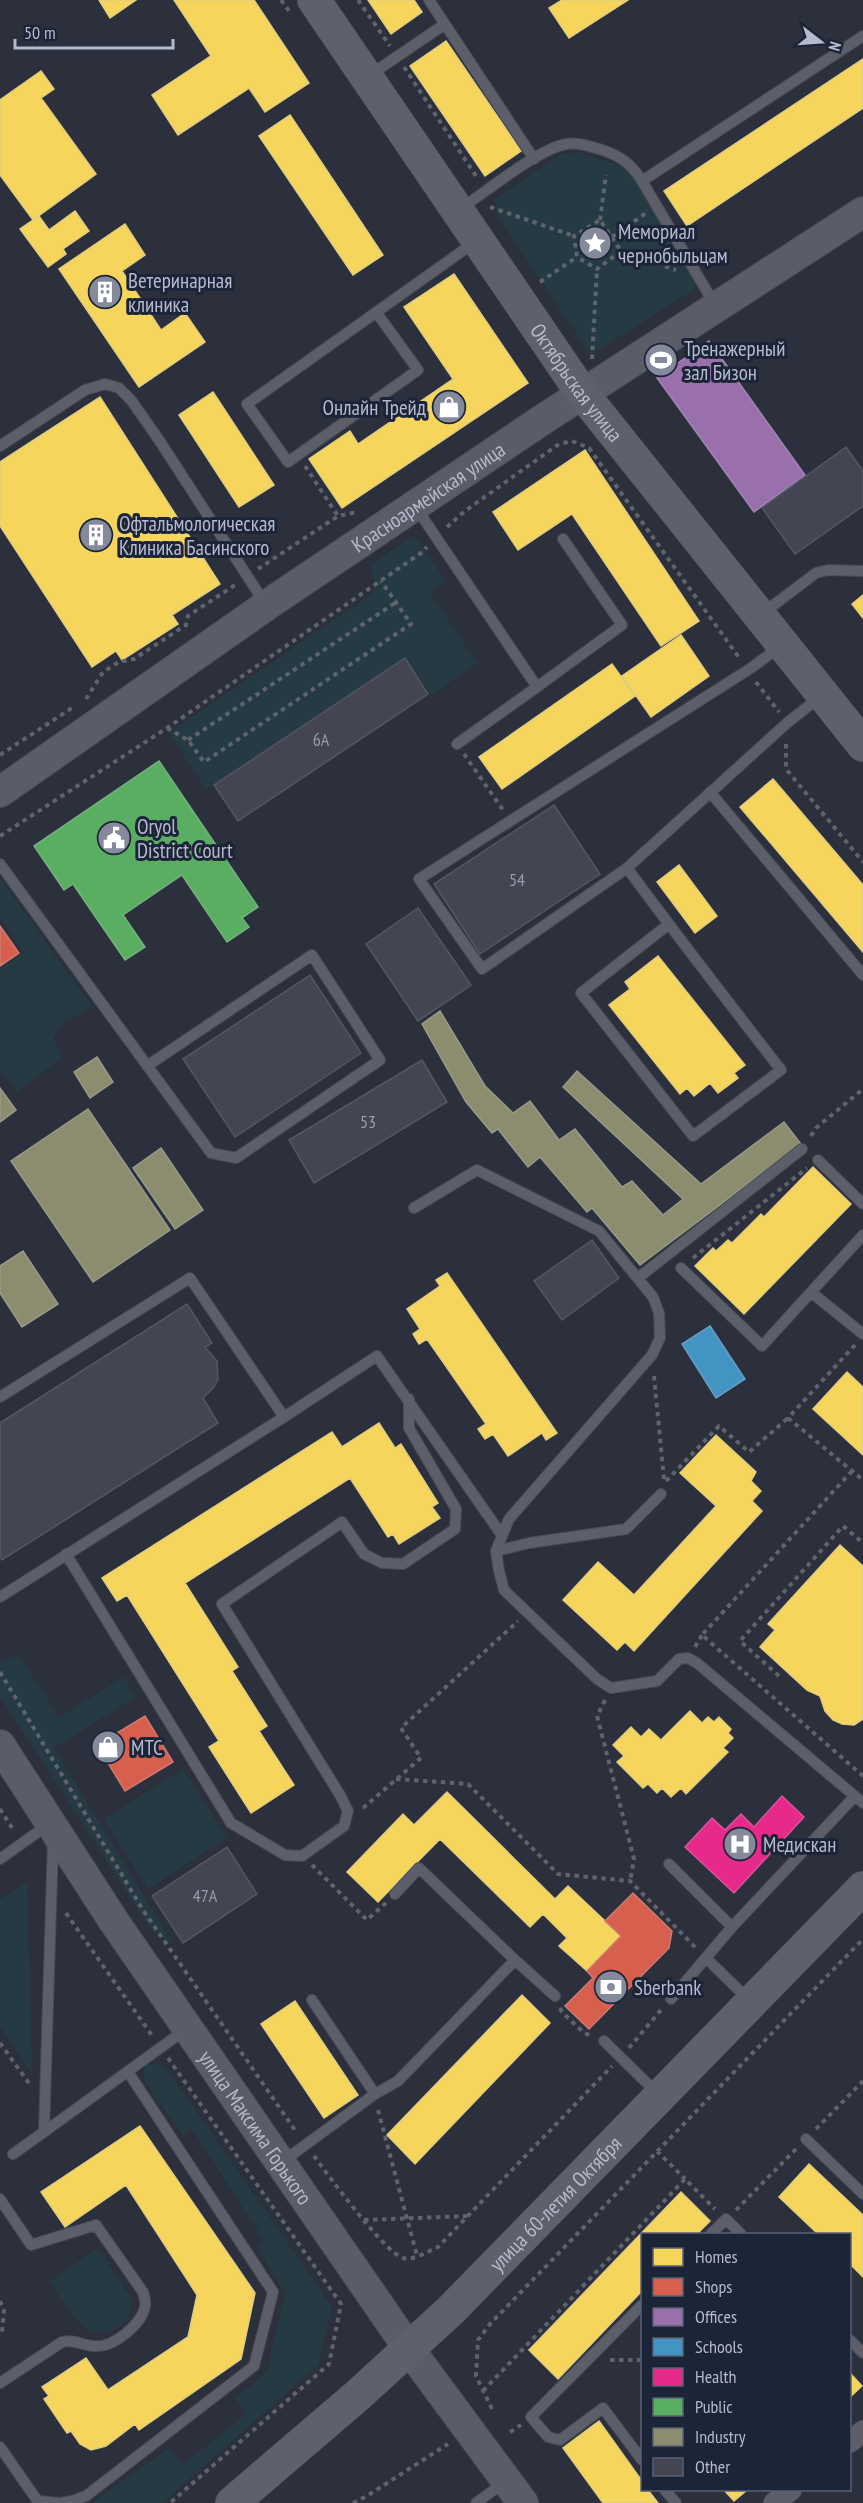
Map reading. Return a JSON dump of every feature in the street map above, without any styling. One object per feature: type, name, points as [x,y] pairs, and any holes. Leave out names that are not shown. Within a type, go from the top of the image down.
[{"type":"main road","name":"Октябрьская улица","points":[[314,0],[582,393],[863,745]]},
{"type":"main road","name":"улица 60-летия Октября","points":[[232,2503],[451,2310],[863,1888]]},
{"type":"street","name":"Красноармейская улица","points":[[0,792],[267,605],[415,505],[582,393],[863,212]]},
{"type":"street","name":"улица Максима Горького","points":[[0,1745],[51,1827],[409,2349],[515,2492]]},
{"type":"street","points":[[851,2440],[863,2431]]},
{"type":"street","points":[[774,2503],[790,2491]]},
{"type":"lane","points":[[429,0],[534,159]]},
{"type":"lane","points":[[367,77],[445,24]]},
{"type":"lane","points":[[642,181],[863,36]]},
{"type":"lane","points":[[457,210],[555,147],[579,143],[621,157],[633,167],[717,306]]},
{"type":"lane","points":[[376,312],[418,370],[288,462],[247,404],[376,312],[478,240]]},
{"type":"lane","points":[[0,446],[85,390],[105,384],[119,388],[131,400],[159,440],[267,605]]},
{"type":"lane","points":[[415,505],[537,687]]},
{"type":"lane","points":[[457,744],[622,625],[563,539]]},
{"type":"lane","points":[[760,616],[816,573],[828,570],[863,571]]},
{"type":"lane","points":[[783,645],[748,670],[419,879],[482,969],[627,868],[786,723],[823,695]]},
{"type":"lane","points":[[710,792],[863,975]]},
{"type":"lane","points":[[0,864],[147,1066],[211,1153],[236,1158],[380,1060],[312,955],[147,1066]]},
{"type":"lane","points":[[627,868],[781,1071],[693,1136],[581,993],[669,924]]},
{"type":"lane","points":[[638,1278],[802,1149]]},
{"type":"lane","points":[[818,1160],[863,1204]]},
{"type":"lane","points":[[414,1208],[477,1170],[599,1231],[653,1298],[659,1313],[660,1338],[652,1355],[509,1519],[496,1551],[504,1590],[597,1679],[611,1688],[657,1681],[679,1659],[688,1658],[697,1663],[859,1800],[732,1927],[671,1999]]},
{"type":"lane","points":[[681,1268],[762,1346],[863,1235]]},
{"type":"lane","points":[[0,1397],[190,1278],[284,1417]]},
{"type":"lane","points":[[812,1293],[863,1334]]},
{"type":"lane","points":[[0,1597],[377,1356],[501,1534]]},
{"type":"lane","points":[[66,1554],[231,1823],[285,1855],[302,1856],[344,1826],[348,1811],[222,1604],[342,1522],[364,1554],[382,1563],[403,1564],[455,1529],[456,1509],[409,1428],[409,1399]]},
{"type":"lane","points":[[496,1551],[529,1543],[626,1529],[661,1494]]},
{"type":"lane","points":[[0,1859],[51,1827],[44,2132]]},
{"type":"lane","points":[[669,1864],[732,1927]]},
{"type":"lane","points":[[395,1894],[419,1868],[555,1996]]},
{"type":"lane","points":[[706,1958],[751,2002]]},
{"type":"lane","points":[[281,2162],[375,2094],[398,2081],[515,1960]]},
{"type":"lane","points":[[312,2000],[375,2094]]},
{"type":"lane","points":[[13,2154],[188,2028]]},
{"type":"lane","points":[[604,2041],[660,2095]]},
{"type":"lane","points":[[0,2447],[38,2502],[72,2502],[86,2496],[254,2366],[273,2292],[128,2072]]},
{"type":"lane","points":[[806,2139],[863,2194]]},
{"type":"lane","points":[[0,2199],[31,2245],[96,2225],[143,2292],[146,2304],[135,2327],[106,2346],[93,2346],[71,2339],[62,2342],[0,2383]]},
{"type":"lane","points":[[713,2233],[726,2219],[739,2233]]},
{"type":"lane","points":[[641,2306],[531,2417],[548,2438],[560,2440],[603,2408],[641,2459]]},
{"type":"lane","points":[[851,2342],[863,2353]]},
{"type":"lane","points":[[666,2491],[676,2503]]},
{"type":"lane","points":[[476,2503],[515,2492]]},
{"type":"path","points":[[606,176],[600,220],[621,251],[699,278]]},
{"type":"path","points":[[612,237],[657,206]]},
{"type":"path","points":[[490,207],[574,236]]},
{"type":"path","points":[[574,236],[600,220]]},
{"type":"path","points":[[574,236],[577,257]]},
{"type":"path","points":[[591,360],[597,269],[621,251]]},
{"type":"path","points":[[577,257],[597,269]]},
{"type":"path","points":[[540,282],[577,257]]},
{"type":"path","points":[[0,836],[167,728],[421,554],[465,511],[559,444],[572,441],[589,448],[786,723],[786,769],[863,862]]},
{"type":"path","points":[[297,455],[338,516]]},
{"type":"path","points":[[0,755],[88,697],[103,672],[119,662],[134,659],[186,625],[188,616],[338,516],[358,512],[367,506]]},
{"type":"path","points":[[167,728],[188,740],[204,762],[411,624],[381,581]]},
{"type":"path","points":[[188,740],[395,603]]},
{"type":"path","points":[[457,744],[510,821]]},
{"type":"path","points":[[802,1149],[816,1128],[863,1089]]},
{"type":"path","points":[[681,1268],[818,1160]]},
{"type":"path","points":[[652,1355],[664,1484],[719,1426],[749,1452],[788,1418],[855,1344]]},
{"type":"path","points":[[788,1418],[863,1480]]},
{"type":"path","points":[[852,1471],[702,1635],[863,1776]]},
{"type":"path","points":[[779,1676],[740,1641],[843,1526],[863,1543]]},
{"type":"path","points":[[348,1811],[363,1808],[421,1758],[401,1728],[528,1612]]},
{"type":"path","points":[[611,1688],[597,1716],[634,1859],[630,1881]]},
{"type":"path","points":[[396,1779],[468,1784],[558,1874],[630,1881],[706,1958]]},
{"type":"path","points":[[0,1809],[21,1844]]},
{"type":"path","points":[[302,1856],[367,1920],[395,1894]]},
{"type":"path","points":[[51,1892],[341,2304],[329,2364],[170,2503]]},
{"type":"path","points":[[492,2409],[476,2376],[478,2340],[490,2324],[863,1939]]},
{"type":"path","points":[[555,1996],[562,2012],[584,2033],[604,2041]]},
{"type":"path","points":[[0,2043],[44,2106]]},
{"type":"path","points":[[375,2094],[385,2143],[409,2218],[417,2256]]},
{"type":"path","points":[[657,2151],[726,2219]]},
{"type":"path","points":[[483,2391],[685,2179]]},
{"type":"path","points":[[363,2220],[467,2216]]},
{"type":"path","points":[[0,2301],[4,2310],[0,2333]]},
{"type":"path","points":[[589,2360],[641,2360]]},
{"type":"path","points":[[353,2503],[368,2496],[448,2444]]},
{"type":"shaded area","points":[[579,152],[628,168],[699,286],[591,355],[497,215],[495,199],[561,154]]},
{"type":"shaded area","points":[[414,535],[445,580],[430,593],[477,663],[432,695],[405,657],[206,789],[169,733],[376,591],[371,565]]},
{"type":"shaded area","points":[[0,878],[91,1005],[81,1015],[66,1019],[53,1038],[62,1058],[17,1092],[0,1069],[0,969],[24,952],[0,917]]},
{"type":"shaded area","points":[[18,1654],[59,1717],[124,1677],[136,1697],[54,1748],[174,1945],[152,1931],[0,1697],[0,1662]]},
{"type":"shaded area","points":[[183,1769],[227,1838],[148,1889],[104,1819]]},
{"type":"shaded area","points":[[27,1882],[32,2074],[0,2026],[0,1899]]},
{"type":"shaded area","points":[[157,2063],[167,2069],[332,2307],[318,2365],[162,2503],[92,2503],[169,2448],[184,2464],[246,2414],[235,2398],[267,2372],[285,2294],[257,2246],[264,2240],[192,2129],[183,2135],[147,2085],[143,2070],[146,2065]]},
{"type":"shaded area","points":[[98,2248],[132,2300],[127,2319],[117,2328],[106,2333],[86,2328],[77,2320],[50,2281]]},
{"type":"building: Homes","points":[[99,0],[136,0],[110,18]]},
{"type":"building: Homes","points":[[174,0],[254,0],[309,83],[265,112],[249,88],[178,135],[152,95],[211,56]]},
{"type":"building: Homes","points":[[368,0],[414,0],[422,12],[391,34]]},
{"type":"building: Homes","points":[[562,0],[628,0],[569,38],[549,8]]},
{"type":"building: Homes","points":[[446,41],[521,151],[485,176],[410,66]]},
{"type":"building: Homes","points":[[863,59],[863,108],[687,226],[664,191]]},
{"type":"building: Homes","points":[[41,71],[54,89],[41,98],[96,174],[33,220],[0,175],[0,100]]},
{"type":"building: Homes","points":[[290,115],[383,255],[353,275],[259,136]]},
{"type":"building: Homes","points":[[75,211],[89,231],[63,249],[66,254],[48,267],[20,229],[39,216],[49,230]]},
{"type":"building: Homes","name":"Ветеринарная клиника","points":[[125,224],[145,255],[122,271],[161,330],[185,313],[205,342],[139,387],[59,269]]},
{"type":"building: Homes","points":[[454,274],[528,383],[342,508],[309,459],[350,431],[358,444],[453,379],[404,307]]},
{"type":"building: Homes","points":[[213,392],[274,485],[239,507],[179,415]]},
{"type":"building: Homes","name":"Офтальмологическая Клиника Басинского","points":[[100,397],[220,584],[172,615],[178,624],[122,660],[116,651],[92,667],[0,526],[0,462]]},
{"type":"building: Homes","points":[[585,450],[699,621],[661,646],[572,514],[518,550],[493,512]]},
{"type":"building: Homes","points":[[863,595],[863,618],[852,604]]},
{"type":"building: Homes","points":[[681,635],[709,676],[651,717],[622,676]]},
{"type":"building: Homes","points":[[612,664],[635,696],[502,789],[479,757]]},
{"type":"building: Homes","points":[[773,779],[863,885],[863,952],[740,807]]},
{"type":"building: Homes","points":[[679,865],[717,916],[695,933],[657,882]]},
{"type":"building: Homes","points":[[658,956],[745,1065],[734,1073],[738,1078],[718,1093],[710,1083],[694,1096],[687,1088],[680,1094],[609,1005],[630,989],[625,982]]},
{"type":"building: Homes","points":[[813,1167],[851,1204],[744,1314],[695,1266],[713,1248],[716,1251],[728,1240],[732,1243],[761,1214],[764,1217]]},
{"type":"building: Homes","points":[[447,1273],[557,1433],[546,1440],[542,1433],[508,1456],[493,1434],[485,1439],[478,1429],[486,1424],[427,1339],[419,1344],[413,1334],[420,1329],[407,1309],[440,1286],[436,1280]]},
{"type":"building: Homes","points":[[847,1372],[863,1387],[863,1455],[813,1409]]},
{"type":"building: Homes","points":[[379,1423],[395,1448],[401,1444],[438,1503],[432,1507],[440,1518],[399,1544],[393,1534],[388,1537],[350,1478],[185,1583],[238,1667],[232,1671],[267,1726],[259,1731],[294,1785],[251,1813],[209,1747],[219,1741],[127,1595],[117,1601],[102,1578],[332,1432],[342,1447]]},
{"type":"building: Homes","points":[[716,1435],[756,1472],[751,1481],[761,1491],[752,1501],[762,1511],[634,1651],[625,1642],[617,1650],[563,1600],[598,1562],[634,1595],[716,1506],[680,1473]]},
{"type":"building: Homes","points":[[840,1545],[863,1566],[863,1719],[854,1725],[842,1724],[833,1720],[825,1711],[820,1696],[807,1690],[760,1647],[775,1630],[768,1624]]},
{"type":"building: Homes","points":[[690,1711],[702,1723],[708,1717],[714,1722],[719,1717],[731,1729],[728,1733],[733,1738],[723,1748],[728,1752],[686,1794],[681,1788],[671,1797],[662,1788],[657,1793],[648,1784],[643,1788],[617,1762],[624,1756],[613,1745],[631,1727],[641,1737],[649,1729],[661,1740]]},
{"type":"building: Homes","points":[[447,1792],[555,1899],[568,1886],[621,1936],[587,1971],[559,1946],[567,1938],[543,1914],[530,1927],[440,1839],[378,1902],[347,1872],[403,1814],[414,1825]]},
{"type":"building: Homes","points":[[522,1995],[550,2023],[415,2164],[387,2135]]},
{"type":"building: Homes","points":[[295,2001],[358,2095],[324,2118],[261,2024]]},
{"type":"building: Homes","points":[[140,2126],[255,2293],[241,2359],[139,2430],[135,2424],[106,2446],[91,2450],[80,2444],[71,2431],[67,2433],[44,2399],[49,2396],[42,2387],[86,2358],[108,2390],[188,2337],[197,2295],[126,2185],[65,2227],[41,2192]]},
{"type":"building: Homes","points":[[809,2164],[863,2215],[863,2277],[851,2265],[851,2233],[817,2233],[779,2197]]},
{"type":"building: Homes","points":[[681,2192],[710,2221],[698,2233],[642,2233]]},
{"type":"building: Homes","points":[[641,2234],[641,2292],[558,2379],[529,2350]]},
{"type":"building: Homes","points":[[851,2374],[862,2386],[851,2396]]},
{"type":"building: Homes","points":[[599,2421],[641,2480],[641,2491],[649,2491],[658,2503],[603,2503],[563,2448]]},
{"type":"building: Homes","points":[[725,2491],[746,2491],[734,2501]]},
{"type":"building: Shops","points":[[0,926],[19,953],[0,966]]},
{"type":"building: Shops","points":[[145,1716],[173,1762],[125,1791],[97,1745]]},
{"type":"building: Shops","points":[[633,1893],[672,1931],[669,1948],[589,2029],[565,2006],[593,1978],[587,1971],[621,1936],[605,1921]]},
{"type":"building: Offices","points":[[709,341],[805,475],[754,512],[657,378]]},
{"type":"building: Schools","points":[[710,1326],[745,1379],[716,1398],[682,1344]]},
{"type":"building: Health","points":[[782,1796],[804,1817],[734,1893],[685,1847],[712,1818],[725,1830],[741,1814],[754,1827]]},
{"type":"building: Public","points":[[159,761],[258,907],[242,918],[249,927],[227,942],[182,875],[123,915],[145,947],[125,960],[73,884],[64,890],[34,846]]},
{"type":"building: Industry","points":[[440,1011],[485,1086],[513,1113],[530,1101],[559,1140],[575,1129],[622,1187],[632,1181],[663,1215],[683,1199],[563,1087],[577,1071],[701,1184],[784,1122],[801,1144],[640,1265],[592,1208],[587,1212],[540,1157],[528,1167],[498,1129],[492,1133],[466,1102],[422,1024]]},
{"type":"building: Industry","points":[[97,1057],[113,1082],[90,1098],[74,1072]]},
{"type":"building: Industry","points":[[0,1088],[16,1110],[0,1122]]},
{"type":"building: Industry","points":[[88,1109],[170,1230],[93,1282],[11,1161]]},
{"type":"building: Industry","points":[[161,1148],[203,1210],[175,1229],[133,1168]]},
{"type":"building: Industry","points":[[23,1251],[58,1304],[22,1327],[0,1293],[0,1266]]},
{"type":"building: Other","points":[[846,447],[863,471],[863,506],[795,554],[762,508]]},
{"type":"building: Other","points":[[405,658],[428,694],[238,821],[214,785]]},
{"type":"building: Other","points":[[554,805],[600,874],[480,954],[434,884]]},
{"type":"building: Other","points":[[418,908],[471,985],[418,1021],[366,944]]},
{"type":"building: Other","points":[[310,975],[361,1053],[235,1137],[183,1059]]},
{"type":"building: Other","points":[[422,1060],[447,1102],[314,1183],[289,1140]]},
{"type":"building: Other","points":[[592,1240],[619,1278],[562,1320],[534,1281]]},
{"type":"building: Other","points":[[187,1304],[212,1343],[205,1347],[217,1361],[218,1379],[214,1387],[203,1398],[218,1423],[2,1560],[0,1556],[0,1423]]},
{"type":"building: Other","points":[[227,1847],[257,1894],[183,1943],[152,1896]]},
{"type":"place","name":"Мемориал чернобыльцам","points":[[595,243]]},
{"type":"place","name":"Ветеринарная клиника","points":[[105,292]]},
{"type":"place","name":"Тренажерный зал Бизон","points":[[661,360]]},
{"type":"place","name":"Онлайн Трейд","points":[[449,407]]},
{"type":"place","name":"Офтальмологическая Клиника Басинского","points":[[96,535]]},
{"type":"place","name":"Oryol District Court","points":[[114,838]]},
{"type":"place","name":"МТС","points":[[108,1747]]},
{"type":"place","name":"Медискан","points":[[740,1844]]},
{"type":"place","name":"Sberbank","points":[[611,1987]]}]
